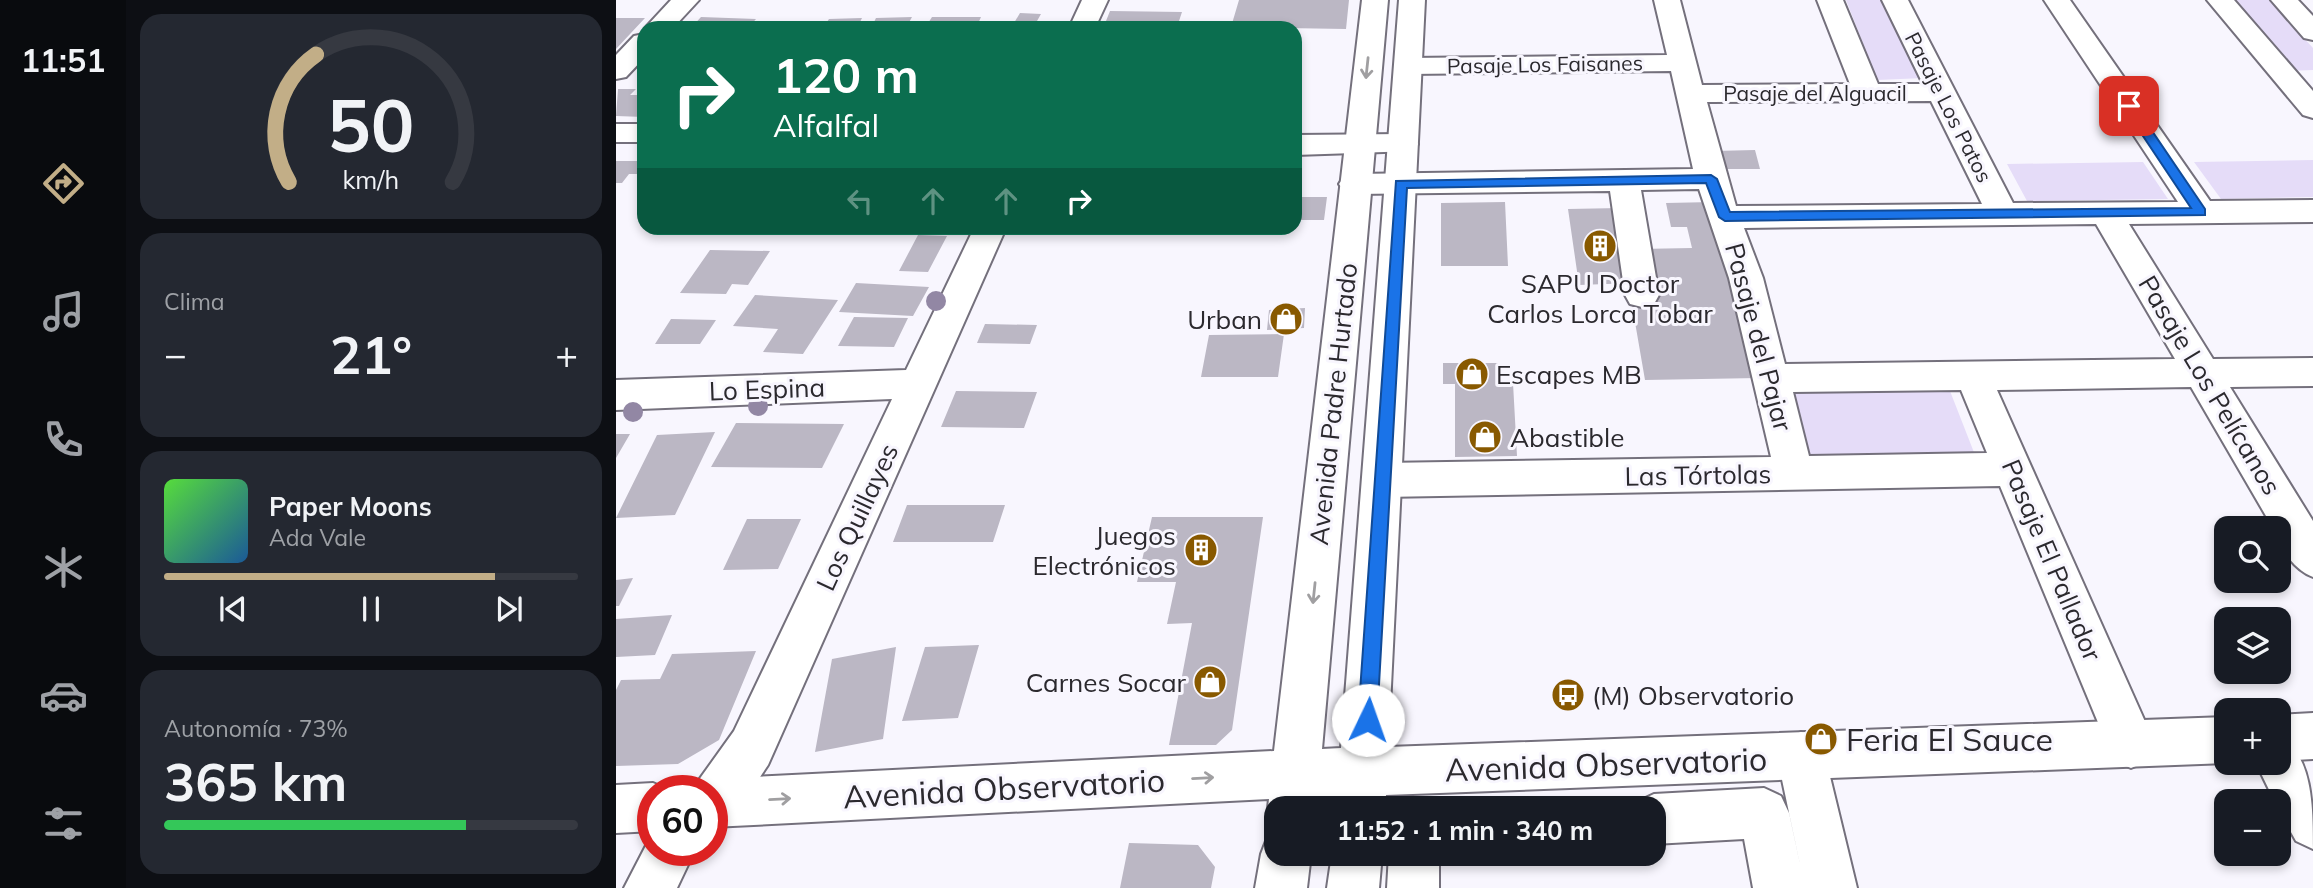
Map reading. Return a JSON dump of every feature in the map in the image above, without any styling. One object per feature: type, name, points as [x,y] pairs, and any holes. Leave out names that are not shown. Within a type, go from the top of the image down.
[{"type":"street","points":[[665,21],[686,0]]},
{"type":"street","points":[[1085,21],[1094,0]]},
{"type":"street","name":"Avenida Padre Hurtado","points":[[1294,791],[1354,184],[1375,0]]},
{"type":"street","name":"Avenida Padre Hurtado","points":[[1362,791],[1412,0]]},
{"type":"street","name":"Pasaje del Pajar","points":[[1667,0],[1711,179],[1739,252],[1794,473]]},
{"type":"street","points":[[1830,0],[1867,92]]},
{"type":"street","name":"Pasaje Los Patos","points":[[1895,0],[2003,214]]},
{"type":"street","points":[[2057,0],[2201,212]]},
{"type":"street","points":[[2220,0],[2302,85],[2313,110]]},
{"type":"street","points":[[2284,0],[2313,32]]},
{"type":"street","points":[[616,71],[637,50]]},
{"type":"street","name":"Pasaje Los Faisanes","points":[[1408,66],[1682,63]]},
{"type":"street","name":"Pasaje del Alguacil","points":[[1689,94],[1941,92]]},
{"type":"street","points":[[616,133],[637,133]]},
{"type":"street","points":[[1302,145],[1403,144]]},
{"type":"street","points":[[1354,184],[1711,179]]},
{"type":"street","points":[[1625,180],[1642,295]]},
{"type":"street","points":[[1725,217],[2313,211]]},
{"type":"street","name":"Pasaje Los Pelícanos","points":[[2106,213],[2313,558]]},
{"type":"street","name":"Los Quillayes","points":[[728,783],[751,748],[987,235]]},
{"type":"street","points":[[1771,378],[2313,372]]},
{"type":"street","name":"Pasaje El Pallador","points":[[1973,376],[2131,744]]},
{"type":"street","name":"Lo Espina","points":[[616,395],[918,384]]},
{"type":"street","name":"Las Tórtolas","points":[[1383,480],[2013,469]]},
{"type":"street","points":[[2291,737],[2313,736]]},
{"type":"street","name":"Avenida Observatorio","points":[[728,802],[1362,791],[1801,756],[2214,741]]},
{"type":"street","points":[[1801,756],[1831,888]]},
{"type":"street","points":[[2287,775],[2313,824]]},
{"type":"street","points":[[616,809],[637,808]]},
{"type":"street","points":[[1666,817],[1764,813],[1779,888]]},
{"type":"street","points":[[650,888],[662,866]]},
{"type":"street","points":[[1281,888],[1284,866]]},
{"type":"street","points":[[1353,888],[1356,866]]},
{"type":"street","points":[[1413,888],[1414,866]]},
{"type":"shaded area","points":[[1846,0],[1884,0],[1924,78],[1877,80]]},
{"type":"shaded area","points":[[2228,0],[2269,0],[2313,48],[2313,70],[2288,71]]},
{"type":"shaded area","points":[[2313,160],[2313,197],[2221,199],[2194,162]]},
{"type":"shaded area","points":[[2143,162],[2168,199],[2027,201],[2007,164]]},
{"type":"shaded area","points":[[1950,391],[1975,455],[1798,456],[1782,392]]},
{"type":"building","points":[[1239,0],[1349,0],[1346,29],[1302,28],[1302,21],[1233,21]]},
{"type":"building","points":[[1110,11],[1182,12],[1179,21],[1106,21]]},
{"type":"building","points":[[1020,13],[1041,14],[1037,21],[1015,21]]},
{"type":"building","points":[[701,17],[756,19],[754,21],[697,21]]},
{"type":"building","points":[[912,17],[910,21],[874,21],[876,18]]},
{"type":"building","points":[[932,17],[981,17],[979,21],[929,21]]},
{"type":"building","points":[[616,18],[645,18],[637,21],[637,27],[616,49]]},
{"type":"building","points":[[862,18],[860,21],[828,21]]},
{"type":"building","points":[[618,89],[636,89],[630,95],[637,95],[637,117],[616,116]]},
{"type":"building","points":[[1755,150],[1760,169],[1719,169],[1714,151]]},
{"type":"building","points":[[616,161],[637,161],[637,174],[629,174],[622,183],[616,183]]},
{"type":"building","points":[[1302,197],[1327,197],[1324,220],[1302,220]]},
{"type":"building","points":[[1505,202],[1508,266],[1441,266],[1441,203]]},
{"type":"building","points":[[1713,202],[1758,378],[1645,380],[1631,299],[1639,249],[1692,248],[1687,227],[1671,227],[1666,203]]},
{"type":"building","name":"SAPU Doctor Carlos Lorca Tobar","points":[[1620,208],[1634,283],[1579,285],[1568,209]]},
{"type":"building","points":[[918,235],[947,236],[928,272],[899,271]]},
{"type":"building","points":[[710,250],[770,251],[748,285],[732,284],[726,294],[680,293]]},
{"type":"building","points":[[856,283],[929,287],[913,316],[839,312]]},
{"type":"building","points":[[755,295],[838,300],[803,354],[763,352],[778,329],[733,326]]},
{"type":"building","name":"Urban","points":[[1305,308],[1304,328],[1267,330],[1269,310]]},
{"type":"building","points":[[854,317],[908,318],[894,347],[838,346]]},
{"type":"building","points":[[671,319],[716,320],[700,344],[655,344]]},
{"type":"building","points":[[985,324],[1037,325],[1030,344],[977,343]]},
{"type":"building","points":[[1284,334],[1278,377],[1201,377],[1209,335]]},
{"type":"building","points":[[1443,363],[1501,363],[1502,384],[1513,383],[1517,456],[1455,457],[1455,384],[1443,384]]},
{"type":"building","points":[[956,391],[1037,392],[1024,428],[941,427]]},
{"type":"building","points":[[736,423],[844,424],[822,468],[711,467]]},
{"type":"building","points":[[715,432],[675,515],[616,518],[657,435]]},
{"type":"building","points":[[616,434],[630,434],[616,458]]},
{"type":"building","points":[[907,505],[1005,505],[993,542],[893,542]]},
{"type":"building","points":[[1152,517],[1263,517],[1232,730],[1216,745],[1169,745],[1192,623],[1167,624],[1176,582],[1137,582]]},
{"type":"building","points":[[747,519],[801,519],[778,569],[723,570]]},
{"type":"building","points":[[633,578],[619,606],[616,606],[616,580]]},
{"type":"building","points":[[672,615],[655,655],[616,657],[616,619]]},
{"type":"building","points":[[979,645],[958,718],[902,721],[925,647]]},
{"type":"building","points":[[896,647],[883,739],[815,752],[832,659]]},
{"type":"building","points":[[756,651],[719,740],[678,764],[616,766],[616,690],[621,680],[660,679],[672,654]]},
{"type":"building","points":[[1129,843],[1198,845],[1215,867],[1211,888],[1120,888]]},
{"type":"place","name":"SAPU Doctor Carlos Lorca Tobar","points":[[1600,246]]},
{"type":"place","name":"Urban","points":[[1286,319]]},
{"type":"place","name":"Escapes MB","points":[[1472,374]]},
{"type":"place","name":"Abastible","points":[[1485,437]]},
{"type":"place","name":"Juegos Electrónicos","points":[[1201,550]]},
{"type":"place","name":"Carnes Socar","points":[[1210,682]]},
{"type":"place","name":"(M) Observatorio","points":[[1568,695]]},
{"type":"place","name":"Feria El Sauce","points":[[1821,739]]},
{"type":"route","points":[[1368,720],[1401,184],[1711,179],[1725,217],[2201,212],[2129,106]]}]
